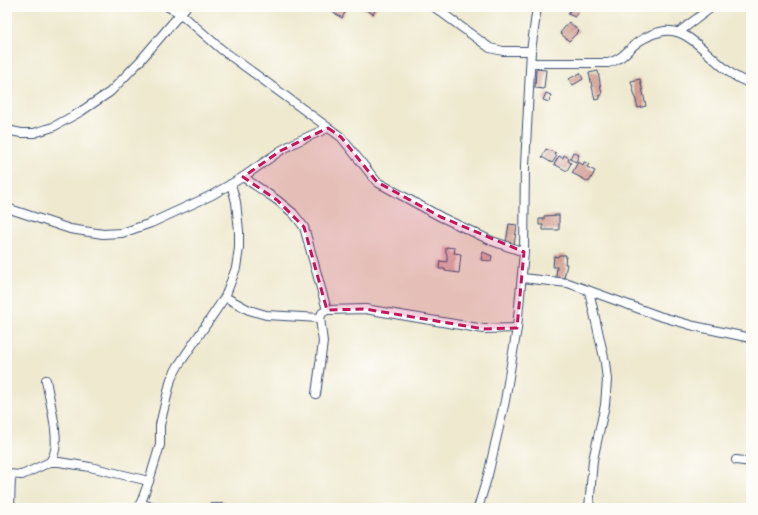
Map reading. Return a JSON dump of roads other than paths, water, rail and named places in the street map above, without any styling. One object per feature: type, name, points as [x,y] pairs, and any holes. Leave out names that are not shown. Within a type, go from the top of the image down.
[{"type":"street","points":[[168,7],[180,13],[221,49],[341,137],[378,182],[441,217],[492,241],[524,252]]},
{"type":"street","points":[[7,130],[21,133],[34,132],[52,127],[80,112],[110,92],[140,62],[186,7]]},
{"type":"street","points":[[434,7],[490,48],[503,52],[531,51]]},
{"type":"street","points":[[478,508],[488,475],[506,401],[517,328],[524,252],[525,165],[531,51],[537,7]]},
{"type":"street","points":[[679,32],[712,7]]},
{"type":"street","points":[[531,63],[608,63],[616,61],[642,39],[660,32],[671,30],[686,35],[732,74],[751,83]]},
{"type":"street","points":[[7,208],[70,229],[103,234],[122,233],[151,223],[212,195],[280,151],[296,142],[328,128]]},
{"type":"street","points":[[242,177],[288,208],[304,227],[327,310]]},
{"type":"street","points":[[159,508],[139,506],[149,481],[160,445],[160,425],[171,379],[178,366],[225,298],[236,268],[240,248],[237,212],[231,184]]},
{"type":"street","points":[[522,278],[568,283],[659,316],[694,326],[751,338]]},
{"type":"street","points":[[589,291],[606,362],[607,380],[605,406],[593,460],[589,508]]},
{"type":"street","points":[[225,298],[249,310],[266,315],[320,318]]},
{"type":"street","points":[[316,394],[323,342],[320,318],[322,313],[327,310],[365,309],[484,329],[517,328]]},
{"type":"street","points":[[46,380],[56,443],[50,462]]},
{"type":"street","points":[[736,460],[751,462]]},
{"type":"street","points":[[10,508],[9,474],[22,475],[50,462],[90,467],[149,481]]},
{"type":"street","points":[[211,508],[224,508]]}]
